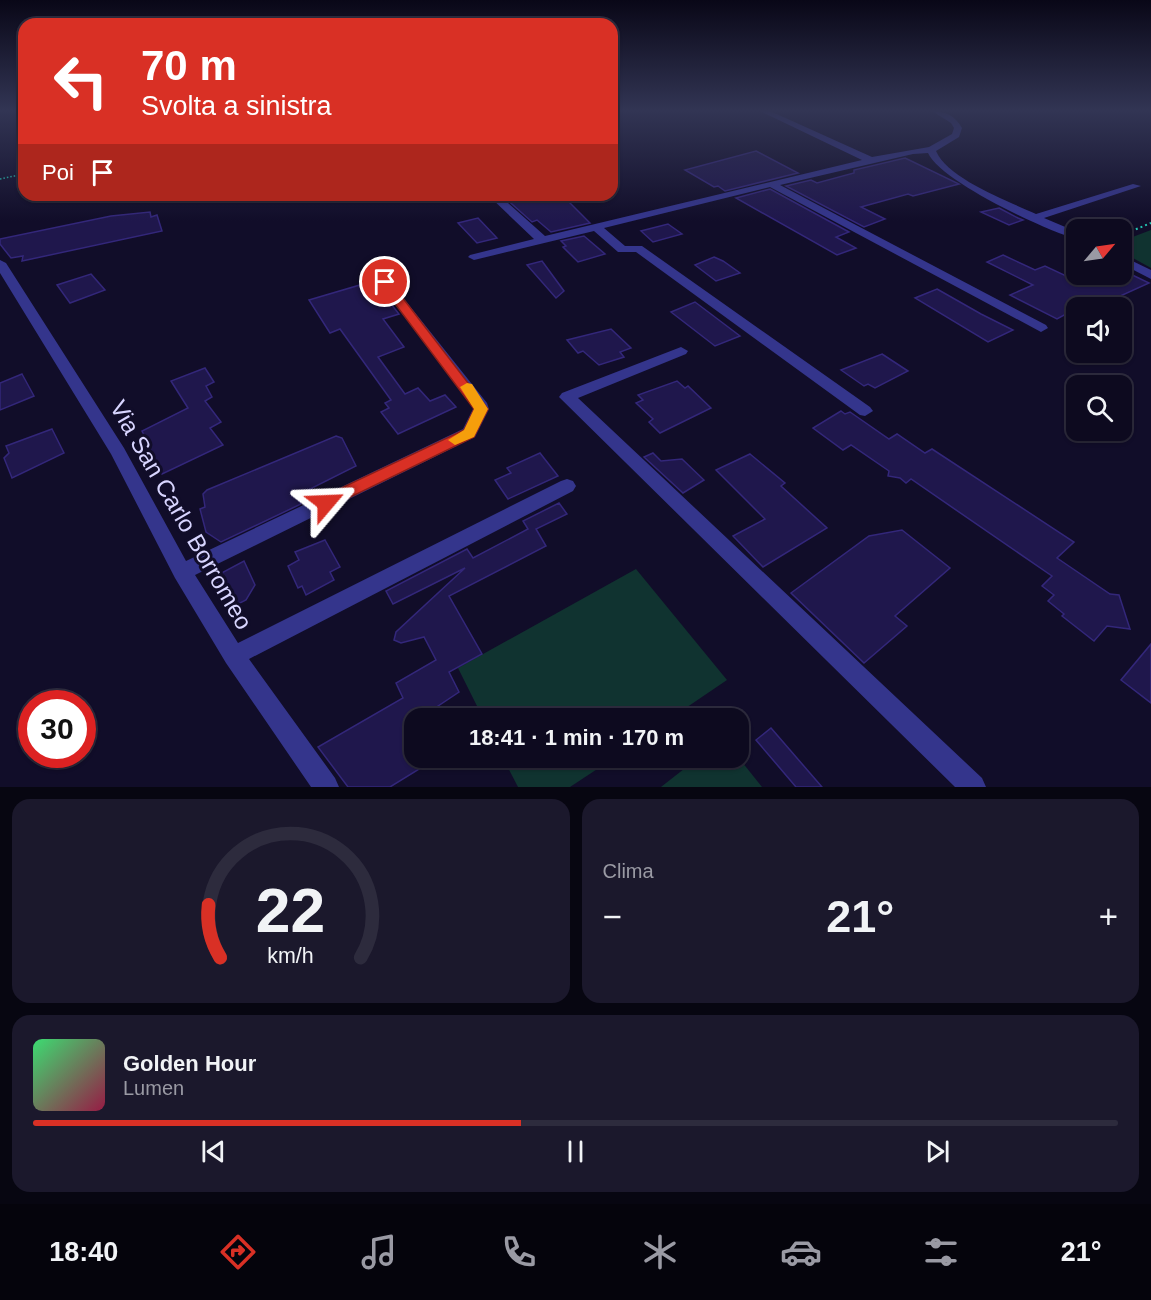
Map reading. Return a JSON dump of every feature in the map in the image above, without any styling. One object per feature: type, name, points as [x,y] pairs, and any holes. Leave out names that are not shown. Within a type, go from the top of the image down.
[{"type":"street","points":[[843,148],[870,160]]},
{"type":"street","points":[[474,257],[870,160],[934,148]]},
{"type":"street","points":[[930,150],[933,160],[953,176],[1066,231]]},
{"type":"street","points":[[771,184],[1041,328]]},
{"type":"street","points":[[1036,217],[1136,186]]},
{"type":"street","points":[[500,201],[542,240]]},
{"type":"street","points":[[597,227],[622,250],[638,248],[865,411]]},
{"type":"street","name":"Via San Carlo Borromeo","points":[[0,262],[118,452],[182,572],[234,656],[326,787]]},
{"type":"street","points":[[1132,265],[1151,275]]},
{"type":"street","points":[[182,572],[469,433],[481,409],[479,403],[385,282]]},
{"type":"street","points":[[681,351],[567,397],[973,787]]},
{"type":"street","points":[[234,656],[567,486]]},
{"type":"path","points":[[0,179],[18,175]]},
{"type":"path","points":[[1132,231],[1151,223]]},
{"type":"green space","points":[[1151,230],[1151,268],[1132,258],[1132,237]]},
{"type":"green space","points":[[636,569],[727,680],[686,708],[478,708],[458,668]]},
{"type":"green space","points":[[508,768],[599,768],[570,787],[518,787]]},
{"type":"green space","points":[[685,768],[747,768],[762,787],[661,787]]},
{"type":"building","points":[[756,151],[798,173],[725,191],[685,170]]},
{"type":"building","points":[[905,158],[959,184],[913,196],[908,194],[861,207],[885,219],[864,227],[786,186],[811,180],[817,183],[854,173],[854,170]]},
{"type":"building","points":[[770,189],[849,232],[836,237],[856,248],[837,255],[736,198]]},
{"type":"building","points":[[509,201],[568,201],[590,223],[551,232],[537,220],[532,222]]},
{"type":"building","points":[[999,208],[1023,220],[1009,225],[981,212]]},
{"type":"building","points":[[150,212],[151,217],[157,215],[162,231],[22,261],[23,256],[11,258],[0,244],[0,239],[111,216]]},
{"type":"building","points":[[478,218],[497,238],[477,243],[458,223]]},
{"type":"building","points":[[668,224],[682,234],[653,242],[641,231]]},
{"type":"building","points":[[584,236],[605,254],[578,262],[563,247],[566,246],[561,241]]},
{"type":"building","points":[[1003,255],[1035,270],[1045,266],[1066,276],[1066,285],[1132,285],[1132,275],[1149,283],[1118,297],[1066,297],[1066,314],[1057,319],[1010,295],[1033,285],[987,262]]},
{"type":"building","points":[[714,257],[740,273],[716,281],[695,265]]},
{"type":"building","points":[[542,261],[564,291],[556,298],[527,265]]},
{"type":"building","points":[[91,274],[105,290],[70,303],[57,285]]},
{"type":"building","points":[[360,285],[366,294],[380,290],[399,314],[383,319],[404,347],[378,357],[405,394],[418,388],[430,401],[445,395],[456,407],[398,434],[381,412],[389,408],[385,403],[391,400],[340,329],[330,333],[309,300]]},
{"type":"building","points":[[937,289],[1013,330],[988,342],[915,298]]},
{"type":"building","points":[[695,302],[740,336],[715,346],[671,312]]},
{"type":"building","points":[[611,329],[631,348],[620,352],[624,357],[599,365],[583,351],[578,353],[567,340]]},
{"type":"building","points":[[882,354],[908,371],[875,388],[868,384],[864,386],[841,370]]},
{"type":"building","points":[[205,368],[214,382],[206,386],[212,397],[205,401],[221,422],[210,428],[223,445],[162,474],[146,447],[149,445],[142,431],[188,408],[171,381]]},
{"type":"building","points":[[22,374],[34,396],[0,410],[0,383]]},
{"type":"building","points":[[677,381],[685,388],[688,386],[711,408],[660,433],[649,422],[653,419],[636,403],[643,400],[638,395]]},
{"type":"building","points":[[841,411],[845,414],[850,412],[889,439],[897,434],[925,453],[932,449],[1074,542],[1057,558],[1110,594],[1119,595],[1130,629],[1107,626],[1094,641],[1062,616],[1064,614],[1048,601],[1054,595],[1042,586],[1052,576],[911,479],[906,483],[900,478],[888,476],[889,471],[851,445],[843,450],[813,428]]},
{"type":"building","points":[[52,429],[64,453],[12,478],[4,458],[9,453],[6,446]]},
{"type":"building","points":[[336,436],[342,438],[356,466],[296,496],[301,504],[221,542],[206,532],[200,509],[205,507],[203,494],[207,490]]},
{"type":"building","points":[[540,453],[558,476],[508,499],[495,480],[511,473],[507,468]]},
{"type":"building","points":[[653,453],[661,461],[682,459],[704,480],[683,493],[644,457]]},
{"type":"building","points":[[750,454],[785,483],[781,486],[827,528],[763,567],[733,536],[765,519],[716,470]]},
{"type":"building","points":[[559,503],[567,514],[536,529],[546,546],[449,596],[482,654],[449,672],[459,692],[435,708],[404,708],[404,768],[421,768],[390,787],[348,787],[318,747],[403,698],[396,683],[436,660],[424,637],[401,643],[394,640],[396,632],[465,568],[393,604],[386,591],[467,549],[473,558],[528,529],[523,521]]},
{"type":"building","points":[[902,530],[950,568],[895,616],[907,626],[864,663],[791,593],[869,536]]},
{"type":"building","points":[[325,540],[340,567],[330,572],[334,580],[306,595],[302,586],[298,588],[288,566],[299,560],[295,552]]},
{"type":"building","points":[[244,561],[255,585],[246,600],[230,608],[214,577]]},
{"type":"building","points":[[1151,644],[1151,703],[1121,680]]},
{"type":"building","points":[[771,728],[822,787],[796,787],[756,740]]},
{"type":"slow traffic","points":[[455,440],[469,433],[481,409],[467,387]]},
{"type":"route","points":[[326,503],[469,433],[481,409],[479,403],[385,282]]}]
